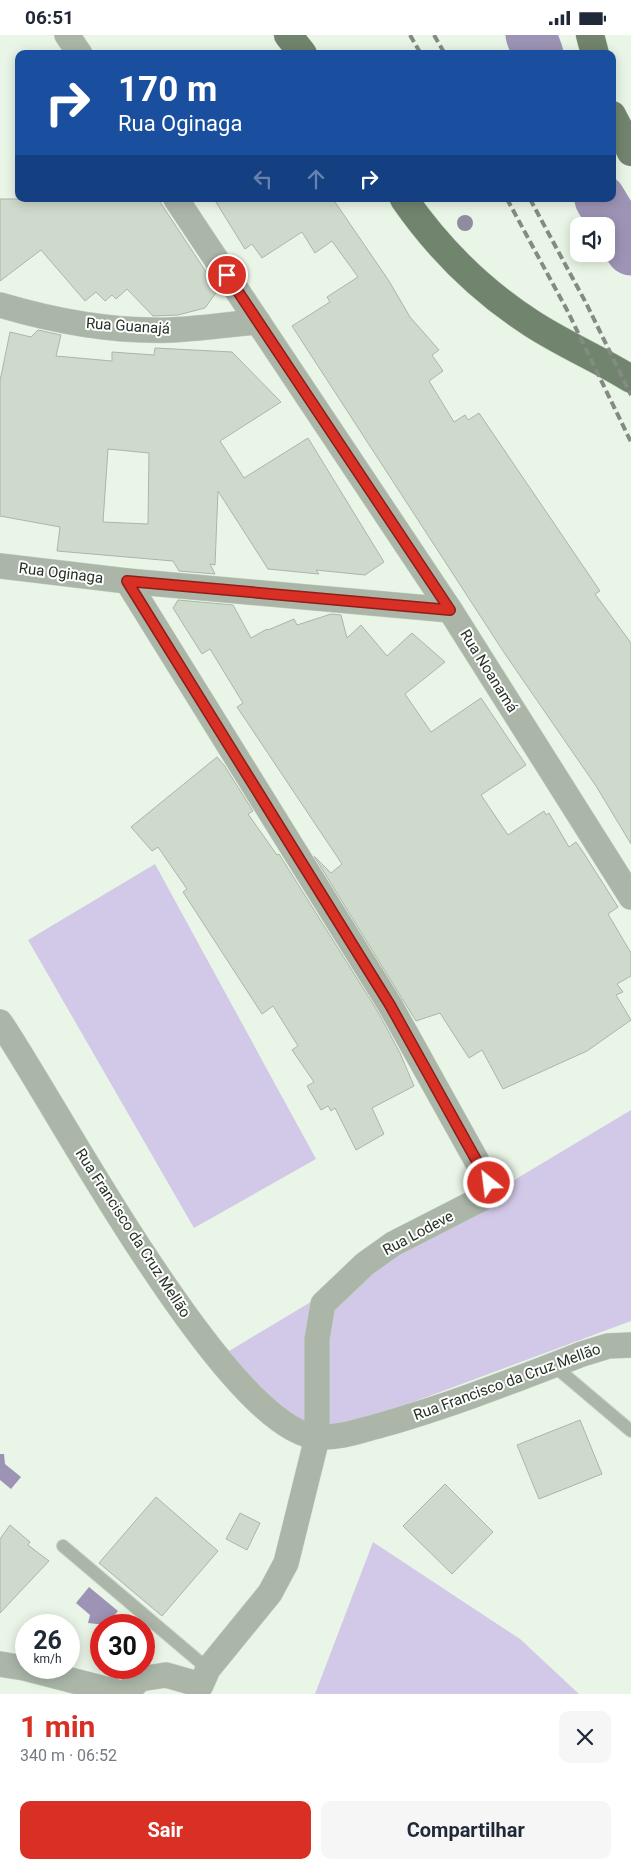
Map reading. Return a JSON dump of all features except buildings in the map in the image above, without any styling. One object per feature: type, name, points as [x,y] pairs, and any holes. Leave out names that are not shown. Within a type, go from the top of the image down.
[{"type":"main road","points":[[288,35],[301,50]]},
{"type":"main road","points":[[590,35],[594,50]]},
{"type":"main road","points":[[616,123],[631,152]]},
{"type":"main road","points":[[406,202],[424,228],[476,283],[532,324],[631,379]]},
{"type":"street","points":[[68,35],[77,50]]},
{"type":"street","name":"Rua Noanamá","points":[[178,202],[450,610],[631,897]]},
{"type":"street","name":"Rua Guanajá","points":[[0,305],[32,314],[104,327],[169,330],[258,322]]},
{"type":"street","name":"Rua Oginaga","points":[[0,566],[127,581],[450,610]]},
{"type":"street","name":"Rua Lodeve","points":[[127,581],[390,1005],[489,1183],[483,1198],[393,1244],[365,1264],[323,1304],[317,1339],[317,1437]]},
{"type":"street","name":"Rua Francisco da Cruz Mellão","points":[[0,1022],[160,1281],[212,1349],[266,1411],[291,1429],[317,1437],[342,1435],[405,1418],[608,1347],[631,1345]]},
{"type":"street","points":[[0,1664],[24,1668],[125,1694],[140,1679],[166,1675],[204,1683],[279,1579],[292,1543],[317,1437]]},
{"type":"lane","points":[[553,1365],[631,1431]]},
{"type":"lane","points":[[63,1546],[204,1683]]},
{"type":"shaded area","points":[[155,864],[316,1159],[194,1228],[28,940]]},
{"type":"shaded area","points":[[631,1110],[631,1321],[317,1438],[219,1357]]},
{"type":"shaded area","points":[[0,1454],[4,1454],[5,1464],[21,1477],[11,1489],[0,1480]]},
{"type":"shaded area","points":[[373,1542],[520,1639],[579,1694],[315,1694]]},
{"type":"shaded area","points":[[89,1587],[118,1611],[115,1614],[90,1615],[76,1603]]},
{"type":"waterway","points":[[531,35],[537,50]]},
{"type":"waterway","points":[[602,202],[631,250]]},
{"type":"railway","points":[[410,35],[419,50]]},
{"type":"railway","points":[[434,35],[443,50]]},
{"type":"railway","points":[[509,202],[567,310],[631,442]]},
{"type":"railway","points":[[532,202],[586,303],[631,395]]},
{"type":"route","points":[[227,275],[450,610],[127,581],[390,1005],[489,1183]]}]
